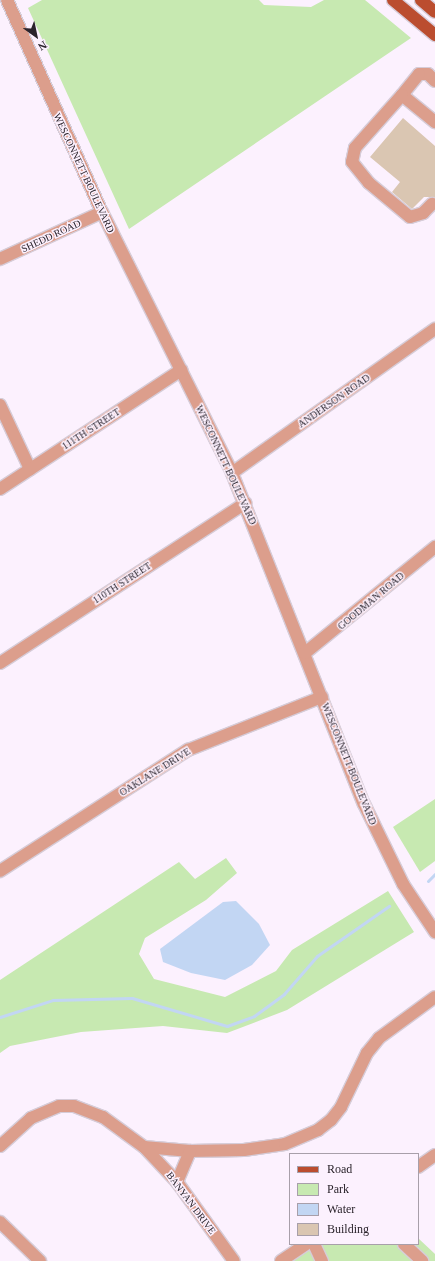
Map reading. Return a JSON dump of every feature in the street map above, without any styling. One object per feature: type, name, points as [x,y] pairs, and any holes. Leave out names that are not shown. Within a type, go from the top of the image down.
[{"type":"main road","points":[[393,0],[435,35]]},
{"type":"main road","points":[[421,0],[435,12]]},
{"type":"street","name":"WESCONNETT BOULEVARD","points":[[7,0],[102,212],[232,473],[384,849],[435,932]]},
{"type":"street","points":[[432,204],[423,213],[410,217],[370,183],[352,162],[351,156],[360,142],[419,74],[428,74],[435,80]]},
{"type":"street","points":[[402,95],[435,122]]},
{"type":"street","name":"SHEDD ROAD","points":[[0,259],[102,212]]},
{"type":"street","name":"ANDERSON ROAD","points":[[232,473],[435,329]]},
{"type":"street","name":"111TH STREET","points":[[0,489],[182,370]]},
{"type":"street","points":[[0,405],[30,469]]},
{"type":"street","name":"110TH STREET","points":[[0,663],[245,503]]},
{"type":"street","name":"GOODMAN ROAD","points":[[305,653],[435,547]]},
{"type":"street","name":"OAKLANE DRIVE","points":[[0,871],[188,750],[322,697]]},
{"type":"street","points":[[144,1147],[190,1151],[265,1147],[318,1130],[341,1107],[367,1053],[379,1038],[435,997]]},
{"type":"street","name":"BANYAN DRIVE","points":[[0,1146],[45,1110],[74,1106],[103,1117],[144,1147],[177,1182],[234,1261]]},
{"type":"street","points":[[177,1182],[190,1151]]},
{"type":"street","points":[[419,1166],[435,1155]]},
{"type":"street","points":[[0,1222],[40,1261]]},
{"type":"street","points":[[281,1261],[305,1245]]},
{"type":"street","points":[[314,1245],[322,1261]]},
{"type":"street","points":[[405,1245],[422,1261]]},
{"type":"green space","points":[[42,0],[259,0],[264,5],[311,7],[324,0],[365,0],[411,38],[129,229],[28,8]]},
{"type":"green space","points":[[435,799],[435,861],[420,872],[393,827]]},
{"type":"green space","points":[[226,858],[237,873],[206,900],[145,938],[139,954],[154,979],[225,997],[276,971],[292,950],[388,891],[414,932],[287,1010],[227,1033],[163,1026],[81,1032],[10,1046],[0,1053],[0,980],[179,862],[195,879]]},
{"type":"green space","points":[[419,1239],[435,1254],[435,1261],[291,1261],[315,1245],[419,1245]]},
{"type":"water","points":[[236,901],[259,924],[270,945],[252,965],[225,980],[191,973],[163,962],[160,949],[223,902]]},
{"type":"building","points":[[403,118],[435,146],[435,197],[424,197],[412,209],[392,192],[400,182],[370,157]]},
{"type":"waterway","points":[[428,881],[435,874]]},
{"type":"waterway","points":[[0,1017],[53,1000],[132,998],[227,1026],[254,1016],[284,994],[317,956],[389,906]]}]
